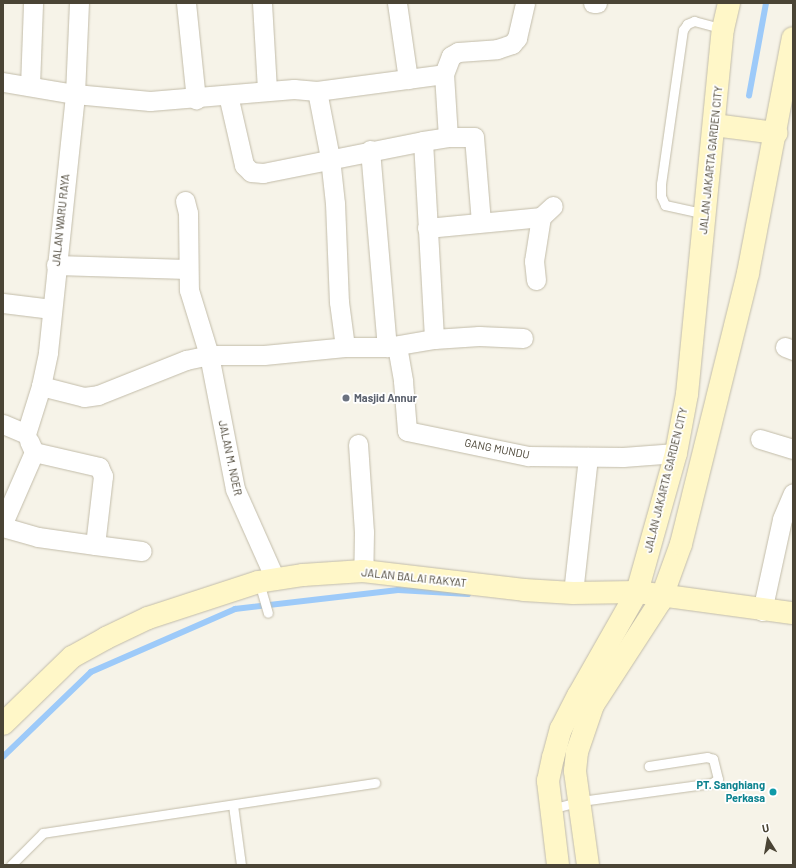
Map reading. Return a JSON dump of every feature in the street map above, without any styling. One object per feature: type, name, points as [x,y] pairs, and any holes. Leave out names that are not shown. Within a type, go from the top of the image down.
[{"type":"street","points":[[30,86],[33,3]]},
{"type":"street","name":"JALAN WARU RAYA","points":[[26,434],[41,386],[48,352],[75,94],[79,3]]},
{"type":"street","points":[[186,3],[196,99]]},
{"type":"street","points":[[262,3],[267,91]]},
{"type":"street","points":[[397,3],[408,79]]},
{"type":"street","points":[[448,137],[444,74],[452,56],[458,52],[497,49],[512,44],[517,38],[525,3]]},
{"type":"street","name":"JALAN JAKARTA GARDEN CITY","points":[[558,865],[548,781],[561,729],[610,639],[635,597],[676,453],[687,394],[691,342],[707,214],[714,124],[724,29],[729,3]]},
{"type":"street","points":[[588,865],[581,801],[575,770],[581,737],[593,705],[643,632],[662,599],[681,544],[748,274],[793,38]]},
{"type":"street","points":[[3,82],[75,94],[150,101],[196,99],[298,89],[317,92],[444,74]]},
{"type":"street","points":[[317,92],[330,158],[336,203],[339,302],[344,347]]},
{"type":"street","points":[[228,95],[244,165],[251,172],[262,173],[370,150],[423,141],[448,137],[471,136],[476,140],[481,222]]},
{"type":"street","points":[[714,124],[776,133]]},
{"type":"street","points":[[423,141],[434,339]]},
{"type":"street","points":[[370,150],[392,347]]},
{"type":"street","name":"JALAN M. NOER","points":[[185,201],[188,212],[187,269],[193,309],[209,355],[235,489],[265,584]]},
{"type":"street","points":[[427,228],[547,212],[534,261],[536,280]]},
{"type":"street","points":[[56,265],[187,269]]},
{"type":"street","points":[[3,303],[52,309]]},
{"type":"street","points":[[41,386],[84,397],[98,395],[186,360],[209,355],[264,355],[344,347],[392,347],[434,339],[523,338]]},
{"type":"street","name":"GANG MUNDU","points":[[392,347],[403,381],[407,431],[528,456],[623,457],[676,453]]},
{"type":"street","points":[[3,424],[26,434],[34,452],[3,523]]},
{"type":"street","points":[[760,439],[793,449]]},
{"type":"street","points":[[358,444],[364,532],[363,571]]},
{"type":"street","points":[[34,452],[90,463],[102,471],[95,545]]},
{"type":"street","points":[[573,593],[588,457]]},
{"type":"street","points":[[762,611],[782,519],[793,493]]},
{"type":"street","points":[[3,528],[38,537],[142,551]]},
{"type":"street","name":"JALAN BALAI RAKYAT","points":[[3,724],[72,657],[106,638],[148,618],[265,584],[363,571],[573,593],[662,599],[762,611],[793,613]]},
{"type":"street","points":[[610,639],[629,653]]},
{"type":"lane","points":[[707,214],[665,205],[661,196],[661,184],[683,30],[687,24],[694,21],[724,29]]},
{"type":"lane","points":[[265,584],[267,611]]},
{"type":"lane","points":[[551,809],[581,801],[712,783],[718,779],[714,759],[707,757],[649,766]]},
{"type":"lane","points":[[11,865],[43,833],[375,783]]},
{"type":"lane","points":[[233,804],[241,865]]},
{"type":"waterway","points":[[749,96],[766,3]]},
{"type":"waterway","points":[[3,757],[91,672],[235,609],[398,590],[468,594]]},
{"type":"place","name":"Masjid Annur","points":[[346,398]]},
{"type":"place","name":"PT. Sanghiang Perkasa","points":[[773,792]]}]
